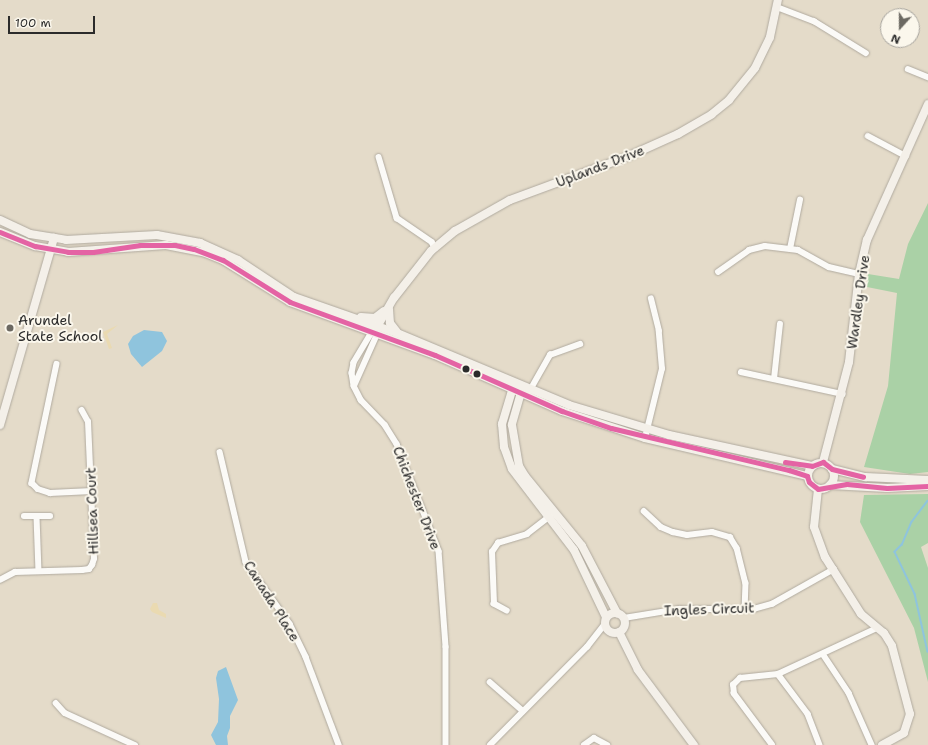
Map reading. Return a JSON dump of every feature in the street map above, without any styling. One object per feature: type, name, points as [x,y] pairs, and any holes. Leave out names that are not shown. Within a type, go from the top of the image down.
[{"type":"main road","name":"Uplands Drive","points":[[376,332],[389,306],[435,248],[455,231],[510,200],[629,156],[678,134],[712,114],[729,100],[755,68],[770,37],[778,4]]},
{"type":"main road","name":"Wardley Drive","points":[[824,462],[843,394],[856,319],[859,274],[867,240],[906,156],[928,104]]},
{"type":"main road","points":[[0,220],[30,234],[78,241],[157,235],[200,243],[238,260],[294,297],[376,332],[398,333],[514,386]]},
{"type":"main road","points":[[0,232],[52,250],[82,252],[153,245],[194,249],[224,260],[290,302],[376,332],[526,391],[646,433],[807,476]]},
{"type":"main road","points":[[0,425],[52,250],[54,238]]},
{"type":"main road","points":[[325,309],[368,319],[380,315],[389,306]]},
{"type":"main road","points":[[389,306],[390,323],[398,333]]},
{"type":"main road","points":[[514,386],[502,424],[504,447],[518,480],[551,515],[582,546],[621,616],[625,627],[619,632],[609,631],[606,620],[574,550],[551,515],[525,476],[514,446],[512,415],[526,391]]},
{"type":"main road","points":[[646,433],[789,463],[812,466],[824,462],[832,469],[866,477],[928,480]]},
{"type":"main road","points":[[812,466],[807,476],[809,482],[818,489]]},
{"type":"main road","points":[[830,485],[834,478],[832,469]]},
{"type":"main road","points":[[818,489],[830,485],[887,488],[928,486]]},
{"type":"main road","points":[[818,489],[814,527],[825,557],[834,569],[861,614],[884,633],[892,646],[910,714],[904,733],[882,745]]},
{"type":"main road","points":[[606,620],[621,616]]},
{"type":"main road","points":[[619,632],[638,670],[694,745]]},
{"type":"street","points":[[778,4],[814,21],[866,54]]},
{"type":"street","points":[[908,69],[928,77]]},
{"type":"street","points":[[868,136],[906,156]]},
{"type":"street","points":[[379,158],[397,218],[432,242],[435,248]]},
{"type":"street","points":[[790,249],[800,200]]},
{"type":"street","points":[[718,272],[749,250],[764,246],[790,249],[816,258],[829,267],[859,274]]},
{"type":"street","points":[[646,433],[662,369],[659,331],[651,299]]},
{"type":"street","points":[[774,379],[780,324]]},
{"type":"street","points":[[354,386],[376,332]]},
{"type":"street","name":"Chichester Drive","points":[[376,332],[354,363],[352,373],[354,386],[361,400],[384,425],[398,444],[439,551],[446,647],[446,745]]},
{"type":"street","points":[[526,391],[550,355],[580,344]]},
{"type":"street","points":[[57,364],[32,483],[38,489],[50,493],[92,491]]},
{"type":"street","points":[[741,372],[843,394]]},
{"type":"street","name":"Hillsea Court","points":[[0,580],[15,572],[82,570],[89,569],[92,565],[94,559],[88,422],[82,411]]},
{"type":"street","name":"Canada Place","points":[[220,452],[246,562],[290,624],[306,657],[339,745]]},
{"type":"street","points":[[644,511],[661,527],[673,532],[687,535],[712,532],[730,537],[737,548],[746,582],[745,609]]},
{"type":"street","points":[[507,611],[494,604],[492,552],[498,543],[527,534],[551,515]]},
{"type":"street","points":[[24,516],[50,516]]},
{"type":"street","points":[[37,516],[39,571]]},
{"type":"street","name":"Ingles Circuit","points":[[621,616],[679,609],[745,609],[772,604],[834,569]]},
{"type":"street","points":[[490,745],[587,647],[606,620]]},
{"type":"street","points":[[772,745],[734,694],[733,685],[740,678],[778,674],[877,628]]},
{"type":"street","points":[[823,654],[848,693],[872,745]]},
{"type":"street","points":[[778,674],[808,714],[820,745]]},
{"type":"street","points":[[490,682],[523,710]]},
{"type":"street","points":[[56,703],[65,713],[135,745]]},
{"type":"street","points":[[584,745],[594,738],[607,745]]},
{"type":"green space","points":[[928,203],[928,472],[910,474],[864,467],[888,386],[897,293],[867,287],[868,274],[899,279],[908,244]]},
{"type":"green space","points":[[928,494],[928,543],[921,547],[928,568],[928,682],[914,628],[860,522],[864,495]]},
{"type":"sand","points":[[118,325],[107,334],[112,348],[109,349],[103,332]]},
{"type":"sand","points":[[153,603],[157,603],[159,610],[166,614],[166,618],[152,612],[150,609]]},
{"type":"water","points":[[144,330],[162,332],[167,341],[162,351],[142,367],[131,354],[128,344],[133,336]]},
{"type":"water","points":[[226,667],[238,700],[230,716],[230,728],[227,736],[228,745],[216,745],[211,735],[218,722],[219,699],[216,678],[218,671]]},
{"type":"waterway","points":[[928,501],[912,522],[902,545],[895,552],[915,594],[928,652]]},
{"type":"transit line","points":[[0,232],[35,246],[68,252],[93,252],[140,245],[175,245],[194,249],[223,260],[290,302],[435,355],[562,411],[611,428],[789,470],[807,476],[809,482],[818,489],[847,484],[887,488],[928,486]]},
{"type":"transit line","points":[[785,462],[812,466],[823,462],[832,469],[863,477]]},
{"type":"place","name":"Arundel State School","points":[[10,328]]}]
